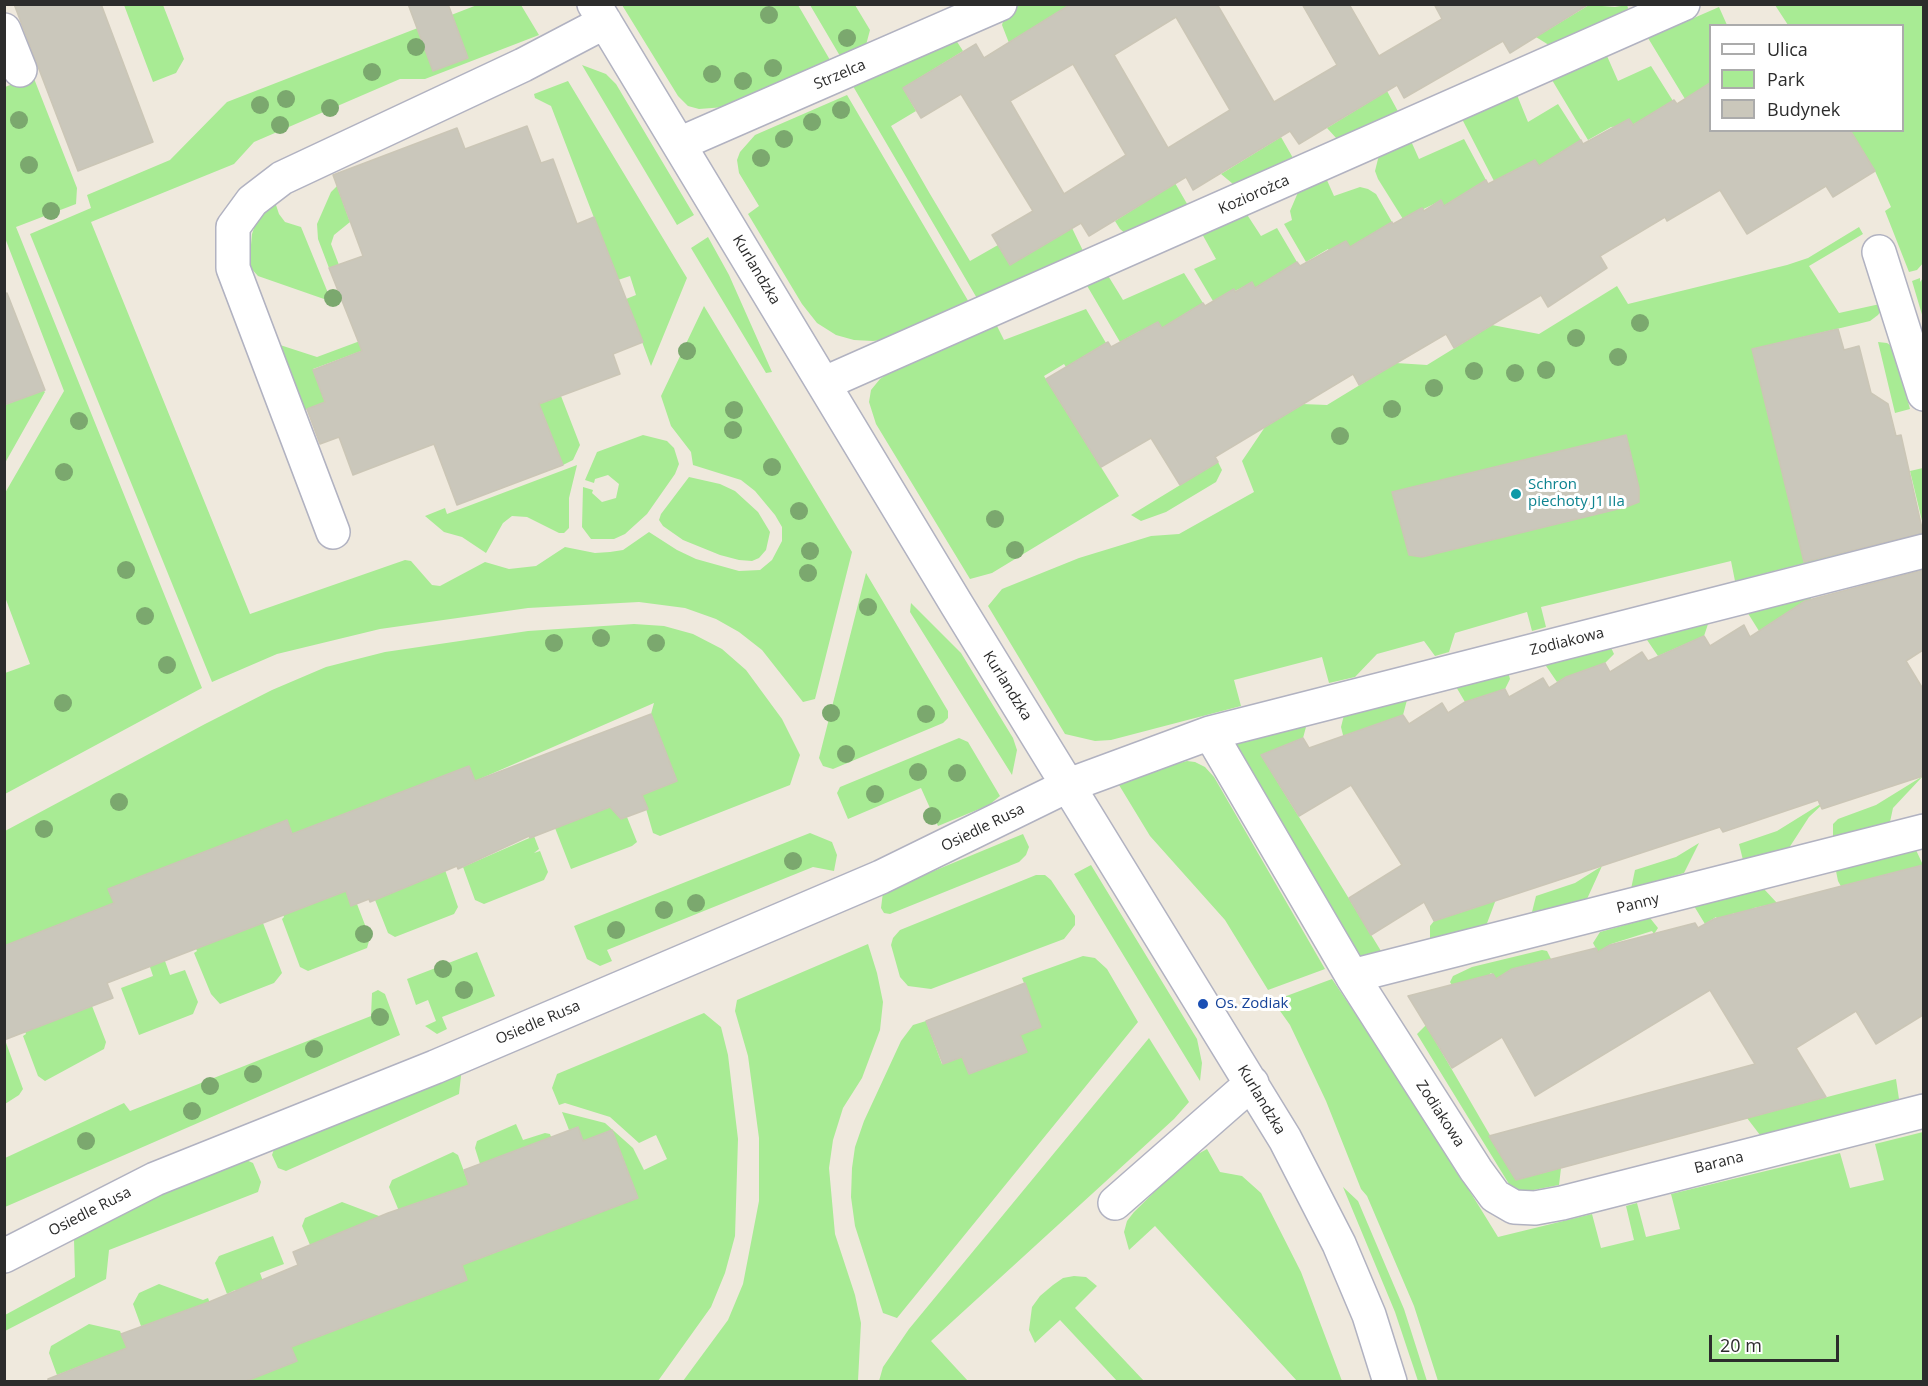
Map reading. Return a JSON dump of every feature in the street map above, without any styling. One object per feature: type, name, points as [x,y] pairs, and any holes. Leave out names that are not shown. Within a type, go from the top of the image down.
[{"type":"street","name":"Strzelca","points":[[679,144],[1000,4]]},
{"type":"street","name":"Koziorożca","points":[[825,383],[1683,4]]},
{"type":"street","name":"Kurlandzka","points":[[600,13],[957,605],[1252,1083],[1304,1174],[1339,1244],[1368,1315],[1390,1382]]},
{"type":"street","points":[[333,532],[233,268],[233,227],[252,201],[282,178],[523,65],[600,13]]},
{"type":"street","points":[[4,30],[20,70]]},
{"type":"street","points":[[1879,252],[1923,394]]},
{"type":"street","name":"Zodiakowa","points":[[1069,784],[1210,733],[1923,550]]},
{"type":"street","name":"Zodiakowa","points":[[1210,733],[1352,976],[1476,1170],[1495,1196],[1514,1207]]},
{"type":"street","name":"Osiedle Rusa","points":[[4,1256],[155,1179],[435,1066],[881,877],[1069,784]]},
{"type":"street","name":"Panny","points":[[1352,976],[1923,831]]},
{"type":"street","points":[[1115,1203],[1252,1083]]},
{"type":"street","name":"Barana","points":[[1514,1207],[1534,1208],[1562,1203],[1923,1111]]},
{"type":"green space","points":[[1067,4],[1068,7],[1009,43],[1002,25],[1005,15],[1012,8],[1022,5]]},
{"type":"green space","points":[[124,5],[163,5],[184,59],[176,73],[153,82]]},
{"type":"green space","points":[[477,5],[521,5],[539,35],[425,79],[400,79],[254,142],[234,164],[91,222],[250,614],[405,560],[411,561],[432,585],[440,586],[485,562],[509,569],[536,566],[565,547],[595,553],[623,550],[649,532],[696,559],[739,571],[760,570],[772,560],[782,541],[782,527],[755,491],[741,480],[693,465],[691,452],[671,426],[661,396],[704,306],[852,552],[815,699],[803,702],[762,650],[739,632],[716,619],[685,608],[639,602],[528,608],[380,629],[277,654],[212,682],[30,234],[91,208],[87,195],[170,160],[227,102]]},
{"type":"green space","points":[[622,5],[798,5],[830,60],[725,107],[699,109],[688,106],[678,96]]},
{"type":"green space","points":[[810,5],[855,5],[870,30],[866,45],[840,56]]},
{"type":"green space","points":[[1589,5],[1615,7],[1627,5],[1628,8],[1626,16],[1552,47],[1536,37]]},
{"type":"green space","points":[[1775,5],[1923,5],[1924,262],[1917,270],[1909,272],[1885,211],[1891,207],[1875,171],[1851,132],[1904,132],[1904,24],[1787,24]]},
{"type":"green space","points":[[1719,7],[1727,24],[1709,24],[1709,88],[1705,87],[1685,99],[1648,38]]},
{"type":"green space","points":[[954,37],[963,51],[903,88],[916,111],[891,126],[970,261],[998,245],[1010,264],[1072,228],[1085,255],[978,300],[850,81]]},
{"type":"green space","points":[[1607,56],[1618,81],[1651,66],[1673,101],[1633,125],[1611,127],[1588,140],[1552,80]]},
{"type":"green space","points":[[582,65],[606,74],[616,84],[694,215],[677,225]]},
{"type":"green space","points":[[33,76],[77,188],[76,204],[16,227],[202,688],[5,794],[5,673],[30,664],[5,597],[5,493],[64,391],[5,238],[5,87]]},
{"type":"green space","points":[[568,81],[687,278],[651,366],[626,299],[636,295],[630,276],[618,280],[551,106],[535,98],[534,94]]},
{"type":"green space","points":[[1387,91],[1401,117],[1337,139],[1327,128]]},
{"type":"green space","points":[[847,95],[970,304],[891,339],[854,340],[836,335],[817,323],[802,304],[748,214],[759,206],[739,173],[737,160],[740,152],[755,135]]},
{"type":"green space","points":[[1517,95],[1528,122],[1558,104],[1581,140],[1539,166],[1535,160],[1494,181],[1462,119]]},
{"type":"green space","points":[[1281,137],[1293,158],[1233,184],[1221,174]]},
{"type":"green space","points":[[1464,139],[1486,180],[1444,206],[1440,201],[1403,219],[1375,171],[1379,155],[1411,141],[1419,159]]},
{"type":"green space","points":[[1326,178],[1334,196],[1360,187],[1376,194],[1392,222],[1350,247],[1329,251],[1328,249],[1306,262],[1284,224],[1292,220],[1290,211],[1299,190]]},
{"type":"green space","points":[[1175,183],[1190,209],[1126,234],[1120,229],[1115,221]]},
{"type":"green space","points":[[337,186],[350,222],[334,235],[331,244],[339,265],[329,268],[318,239],[317,224],[331,192]]},
{"type":"green space","points":[[270,204],[276,205],[285,222],[301,227],[328,293],[324,299],[258,276],[249,266],[252,234],[257,219]]},
{"type":"green space","points":[[1246,213],[1261,236],[1277,228],[1297,262],[1255,288],[1252,283],[1213,301],[1194,269],[1216,259],[1201,232]]},
{"type":"green space","points":[[1859,227],[1863,234],[1809,266],[1839,313],[1880,304],[1883,308],[1878,315],[1870,321],[1753,349],[1848,552],[1735,581],[1731,561],[1541,607],[1546,627],[1532,631],[1527,612],[1455,633],[1449,652],[1435,656],[1424,641],[1377,654],[1355,677],[1329,683],[1322,657],[1234,680],[1241,706],[1111,740],[1095,741],[1065,734],[988,606],[1002,589],[1079,558],[1151,536],[1179,534],[1254,492],[1242,461],[1265,427],[1302,404],[1327,405],[1396,363],[1427,365],[1492,325],[1539,334],[1617,286],[1628,304],[1787,265],[1808,258]]},
{"type":"green space","points":[[708,237],[729,275],[772,372],[766,373],[691,248]]},
{"type":"green space","points":[[1184,273],[1203,303],[1162,328],[1141,333],[1140,331],[1120,342],[1086,284],[1107,274],[1123,300]]},
{"type":"green space","points":[[1920,278],[1920,282],[1923,278],[1923,318],[1912,281]]},
{"type":"green space","points":[[1086,309],[1106,343],[1066,367],[1064,364],[1044,376],[1119,496],[992,573],[970,579],[876,424],[869,402],[871,390],[880,379],[896,368],[996,324],[1004,340]]},
{"type":"green space","points":[[403,325],[399,337],[313,369],[325,402],[303,411],[275,347],[280,345],[317,357]]},
{"type":"green space","points":[[1878,342],[1887,343],[1893,347],[1910,409],[1895,413]]},
{"type":"green space","points":[[43,390],[45,392],[5,463],[5,405]]},
{"type":"green space","points":[[561,396],[580,445],[573,460],[563,465],[539,404]]},
{"type":"green space","points":[[643,435],[667,441],[674,448],[679,464],[675,474],[647,514],[625,534],[614,539],[591,539],[582,527],[583,487],[593,490],[592,493],[602,502],[616,498],[619,484],[608,475],[595,479],[594,483],[585,480],[597,452]]},
{"type":"green space","points":[[1218,462],[1222,470],[1216,482],[1166,512],[1141,521],[1131,515]]},
{"type":"green space","points":[[577,465],[569,498],[569,528],[564,533],[559,533],[527,517],[512,516],[503,523],[486,553],[462,537],[444,532],[425,516],[445,508],[447,514]]},
{"type":"green space","points":[[1924,468],[1923,525],[1910,471]]},
{"type":"green space","points":[[689,477],[720,484],[735,491],[758,512],[770,532],[766,550],[759,558],[752,561],[739,560],[720,555],[683,540],[663,526],[659,520],[661,514]]},
{"type":"green space","points":[[866,573],[948,711],[948,718],[943,723],[833,769],[823,766],[819,758]]},
{"type":"green space","points":[[1812,595],[1807,610],[1759,631],[1744,607]]},
{"type":"green space","points":[[911,603],[961,653],[1013,738],[1017,750],[1012,775],[910,612]]},
{"type":"green space","points":[[1709,621],[1704,636],[1658,656],[1645,637]]},
{"type":"green space","points":[[634,624],[664,626],[693,634],[722,649],[746,670],[782,719],[800,755],[790,785],[660,836],[653,833],[642,795],[677,781],[651,714],[654,703],[475,781],[469,767],[292,834],[287,820],[109,889],[114,903],[5,946],[5,831],[205,724],[272,690],[326,667],[385,652],[528,631]]},
{"type":"green space","points":[[1608,641],[1614,654],[1605,663],[1557,682],[1544,663]]},
{"type":"green space","points":[[1506,665],[1510,679],[1505,689],[1465,702],[1455,685]]},
{"type":"green space","points":[[1407,700],[1403,715],[1344,739],[1341,727],[1344,715]]},
{"type":"green space","points":[[1296,720],[1306,727],[1303,738],[1261,755],[1381,951],[1360,956],[1352,955],[1235,759],[1234,741]]},
{"type":"green space","points":[[959,738],[968,742],[1000,796],[989,805],[938,826],[921,788],[848,819],[837,793],[840,787]]},
{"type":"green space","points":[[1187,761],[1205,767],[1214,777],[1325,969],[1268,990],[1225,920],[1150,836],[1119,785],[1129,777]]},
{"type":"green space","points":[[1923,776],[1893,808],[1890,822],[1833,837],[1833,824],[1838,819],[1876,805]]},
{"type":"green space","points":[[1827,800],[1809,817],[1789,848],[1743,860],[1739,844],[1777,831]]},
{"type":"green space","points":[[621,803],[621,819],[627,817],[637,842],[632,846],[571,869],[555,828]]},
{"type":"green space","points":[[810,833],[832,842],[837,855],[834,871],[813,867],[607,950],[612,961],[600,966],[587,959],[574,926]]},
{"type":"green space","points":[[1023,834],[1029,847],[1026,855],[1019,862],[890,914],[884,913],[881,908],[883,892]]},
{"type":"green space","points":[[534,836],[539,849],[534,853],[540,851],[548,872],[544,880],[484,904],[475,900],[463,867]]},
{"type":"green space","points":[[1699,843],[1684,873],[1631,889],[1635,870],[1676,857]]},
{"type":"green space","points":[[1916,850],[1923,865],[1877,877],[1843,890],[1838,881],[1836,871]]},
{"type":"green space","points":[[1091,865],[1197,1039],[1202,1063],[1200,1081],[1074,874]]},
{"type":"green space","points":[[1602,866],[1587,899],[1532,912],[1536,896],[1575,883]]},
{"type":"green space","points":[[445,870],[458,907],[454,914],[395,937],[388,933],[375,900]]},
{"type":"green space","points":[[1036,875],[1045,875],[1051,880],[1075,916],[1075,925],[1064,939],[931,989],[908,986],[900,977],[891,945],[893,938],[900,930]]},
{"type":"green space","points":[[351,889],[351,905],[357,904],[370,938],[367,948],[308,971],[300,967],[282,919],[284,917],[278,900]]},
{"type":"green space","points":[[1764,889],[1777,903],[1754,908],[1737,917],[1734,913],[1719,923],[1716,917],[1705,924],[1694,906]]},
{"type":"green space","points":[[1498,894],[1486,926],[1430,939],[1430,926],[1434,921],[1474,908]]},
{"type":"green space","points":[[1650,918],[1658,928],[1654,934],[1652,931],[1611,944],[1598,952],[1593,943],[1600,932]]},
{"type":"green space","points":[[263,923],[282,973],[274,983],[220,1004],[211,994],[194,953],[197,951],[190,935]]},
{"type":"green space","points":[[868,944],[883,1002],[880,1030],[862,1078],[843,1108],[833,1140],[829,1168],[835,1234],[855,1295],[861,1323],[858,1381],[683,1381],[728,1320],[743,1284],[759,1201],[759,1138],[748,1056],[735,1011],[737,1000]]},
{"type":"green space","points":[[1542,950],[1547,951],[1551,959],[1512,969],[1496,979],[1491,973],[1472,994],[1461,1000],[1450,982],[1453,976],[1472,967]]},
{"type":"green space","points":[[477,952],[495,996],[442,1017],[447,1029],[437,1034],[425,1026],[436,1021],[428,1000],[416,1005],[407,979]]},
{"type":"green space","points":[[1083,956],[1095,958],[1107,969],[1138,1022],[897,1318],[883,1313],[855,1226],[851,1197],[852,1168],[855,1147],[864,1121],[901,1041],[913,1025],[926,1021],[942,1064],[962,1057],[969,1074],[1027,1052],[1020,1035],[1041,1027],[1022,978]]},
{"type":"green space","points":[[170,958],[165,961],[170,975],[185,970],[198,1002],[193,1014],[139,1035],[121,988],[153,976],[148,961]]},
{"type":"green space","points":[[1332,979],[1416,1104],[1498,1237],[1592,1214],[1601,1248],[1634,1240],[1626,1206],[1637,1203],[1646,1237],[1680,1229],[1671,1194],[1840,1153],[1850,1188],[1884,1180],[1875,1144],[1923,1132],[1923,1381],[1438,1381],[1414,1306],[1367,1196],[1361,1189],[1326,1101],[1290,1025],[1273,1001]]},
{"type":"green space","points":[[378,990],[385,994],[400,1035],[5,1207],[5,1158],[124,1103],[130,1111],[371,1016],[372,993]]},
{"type":"green space","points":[[92,1006],[106,1042],[104,1049],[45,1081],[38,1076],[23,1036],[26,1034],[20,1017]]},
{"type":"green space","points":[[704,1013],[721,1027],[728,1055],[738,1139],[735,1236],[725,1273],[711,1307],[658,1381],[244,1382],[296,1361],[291,1347],[467,1280],[462,1265],[638,1198],[612,1130],[578,1144],[578,1127],[569,1130],[562,1112],[605,1123],[633,1148],[644,1170],[667,1159],[656,1135],[639,1143],[610,1117],[565,1103],[559,1105],[552,1088],[557,1074]]},
{"type":"green space","points":[[1426,1025],[1516,1180],[1561,1168],[1559,1185],[1523,1192],[1509,1184],[1417,1034]]},
{"type":"green space","points":[[1149,1038],[1189,1102],[1174,1119],[931,1341],[968,1381],[879,1381],[883,1367],[909,1329]]},
{"type":"green space","points":[[5,1040],[23,1089],[19,1095],[5,1104]]},
{"type":"green space","points":[[462,1067],[459,1094],[286,1171],[278,1168],[272,1155],[275,1146]]},
{"type":"green space","points":[[1896,1079],[1899,1099],[1760,1135],[1747,1118]]},
{"type":"green space","points":[[516,1124],[523,1140],[545,1133],[550,1134],[556,1151],[480,1164],[475,1148],[477,1141]]},
{"type":"green space","points":[[1207,1149],[1220,1172],[1242,1176],[1261,1193],[1301,1272],[1342,1381],[1297,1381],[1155,1226],[1129,1250],[1124,1232],[1127,1221],[1187,1160]]},
{"type":"green space","points":[[453,1152],[458,1155],[469,1185],[399,1211],[389,1187],[392,1180]]},
{"type":"green space","points":[[244,1159],[253,1163],[261,1182],[258,1192],[109,1250],[106,1279],[5,1331],[5,1315],[75,1277],[74,1239],[157,1196]]},
{"type":"green space","points":[[1343,1187],[1358,1201],[1404,1309],[1427,1381],[1418,1381],[1395,1312]]},
{"type":"green space","points":[[342,1202],[379,1216],[385,1233],[310,1245],[302,1226],[305,1218]]},
{"type":"green space","points":[[273,1236],[284,1264],[260,1273],[268,1295],[235,1290],[227,1294],[215,1263],[219,1256]]},
{"type":"green space","points":[[1086,1277],[1097,1286],[1075,1308],[1144,1381],[1117,1381],[1060,1320],[1035,1343],[1029,1330],[1032,1307],[1040,1296],[1053,1285],[1063,1278]]},
{"type":"green space","points":[[159,1284],[203,1300],[208,1298],[214,1315],[141,1326],[133,1304],[139,1293]]},
{"type":"green space","points":[[89,1324],[120,1331],[127,1348],[57,1375],[49,1353],[51,1346]]},
{"type":"building","points":[[14,4],[101,4],[153,142],[78,171]]},
{"type":"building","points":[[408,4],[448,4],[468,58],[433,71]]},
{"type":"building","points":[[1071,4],[1217,4],[1274,102],[1337,65],[1302,4],[1349,4],[1379,56],[1442,19],[1434,4],[1589,4],[1510,53],[1503,41],[1404,98],[1397,85],[1299,144],[1290,131],[1193,190],[1186,177],[1089,236],[1081,223],[1010,265],[992,235],[1033,211],[961,94],[921,118],[903,88],[976,44],[984,58]],"holes":[[[1176,17],[1230,110],[1168,148],[1114,55]],[[1073,64],[1126,155],[1064,194],[1010,101]]]},
{"type":"building","points":[[1709,84],[1709,132],[1851,132],[1875,171],[1833,197],[1826,186],[1747,234],[1720,190],[1667,221],[1665,217],[1600,256],[1607,268],[1548,307],[1541,295],[1454,348],[1446,334],[1359,385],[1353,374],[1215,457],[1218,462],[1180,485],[1151,438],[1101,467],[1046,379],[1108,342],[1111,347],[1158,322],[1162,328],[1203,303],[1205,306],[1234,289],[1235,292],[1252,282],[1255,288],[1297,262],[1300,266],[1346,241],[1350,247],[1392,222],[1393,224],[1422,208],[1424,211],[1441,200],[1444,206],[1486,180],[1488,184],[1535,160],[1539,166],[1581,140],[1583,144],[1629,119],[1633,125],[1674,100],[1677,104]]},
{"type":"building","points":[[527,126],[541,163],[553,159],[577,224],[594,217],[643,342],[613,354],[620,374],[539,404],[563,465],[457,505],[434,444],[353,475],[339,437],[320,444],[307,409],[325,402],[313,370],[362,351],[329,268],[363,256],[333,175],[457,128],[465,149]]},
{"type":"building","points":[[7,293],[45,390],[4,405],[4,294]]},
{"type":"building","points":[[1838,329],[1844,350],[1859,346],[1871,393],[1888,404],[1896,436],[1901,435],[1923,533],[1804,562],[1752,349]]},
{"type":"building","name":"Schron piechoty J1 IIa","points":[[1626,435],[1639,488],[1639,502],[1422,557],[1409,555],[1392,492]]},
{"type":"building","points":[[1923,570],[1923,650],[1906,661],[1923,689],[1923,776],[1822,809],[1818,800],[1723,832],[1720,827],[1434,921],[1424,902],[1371,935],[1349,898],[1402,865],[1351,785],[1299,816],[1261,755],[1303,738],[1309,748],[1403,715],[1409,724],[1442,703],[1448,713],[1465,702],[1505,689],[1509,697],[1543,678],[1549,688],[1566,677],[1605,663],[1610,672],[1642,652],[1648,661],[1704,636],[1710,646],[1744,625],[1750,637],[1805,601]]},
{"type":"building","points":[[651,714],[677,781],[642,795],[648,809],[621,819],[610,807],[530,838],[529,836],[458,869],[457,866],[370,902],[369,899],[351,906],[346,891],[107,983],[113,998],[4,1040],[4,946],[114,903],[108,889],[287,820],[292,834],[469,766],[475,781]]},
{"type":"building","points":[[1923,865],[1923,1015],[1876,1044],[1856,1011],[1796,1048],[1826,1097],[1516,1180],[1489,1136],[1755,1064],[1710,990],[1535,1096],[1502,1037],[1452,1068],[1408,996],[1493,974],[1496,979],[1512,969],[1596,948],[1598,952],[1610,945],[1695,923],[1698,928],[1714,919]]},
{"type":"building","points":[[1025,983],[1041,1027],[1020,1035],[1027,1052],[969,1074],[962,1057],[943,1064],[926,1021]]},
{"type":"building","points":[[578,1127],[583,1141],[612,1130],[638,1198],[462,1265],[467,1280],[291,1347],[297,1361],[244,1382],[48,1382],[48,1379],[127,1348],[121,1334],[209,1302],[298,1265],[293,1252],[388,1213],[469,1185],[464,1170]]},
{"type":"place","name":"Schron piechoty J1 IIa","points":[[1516,494]]},
{"type":"place","name":"Os. Zodiak","points":[[1203,1004]]}]
